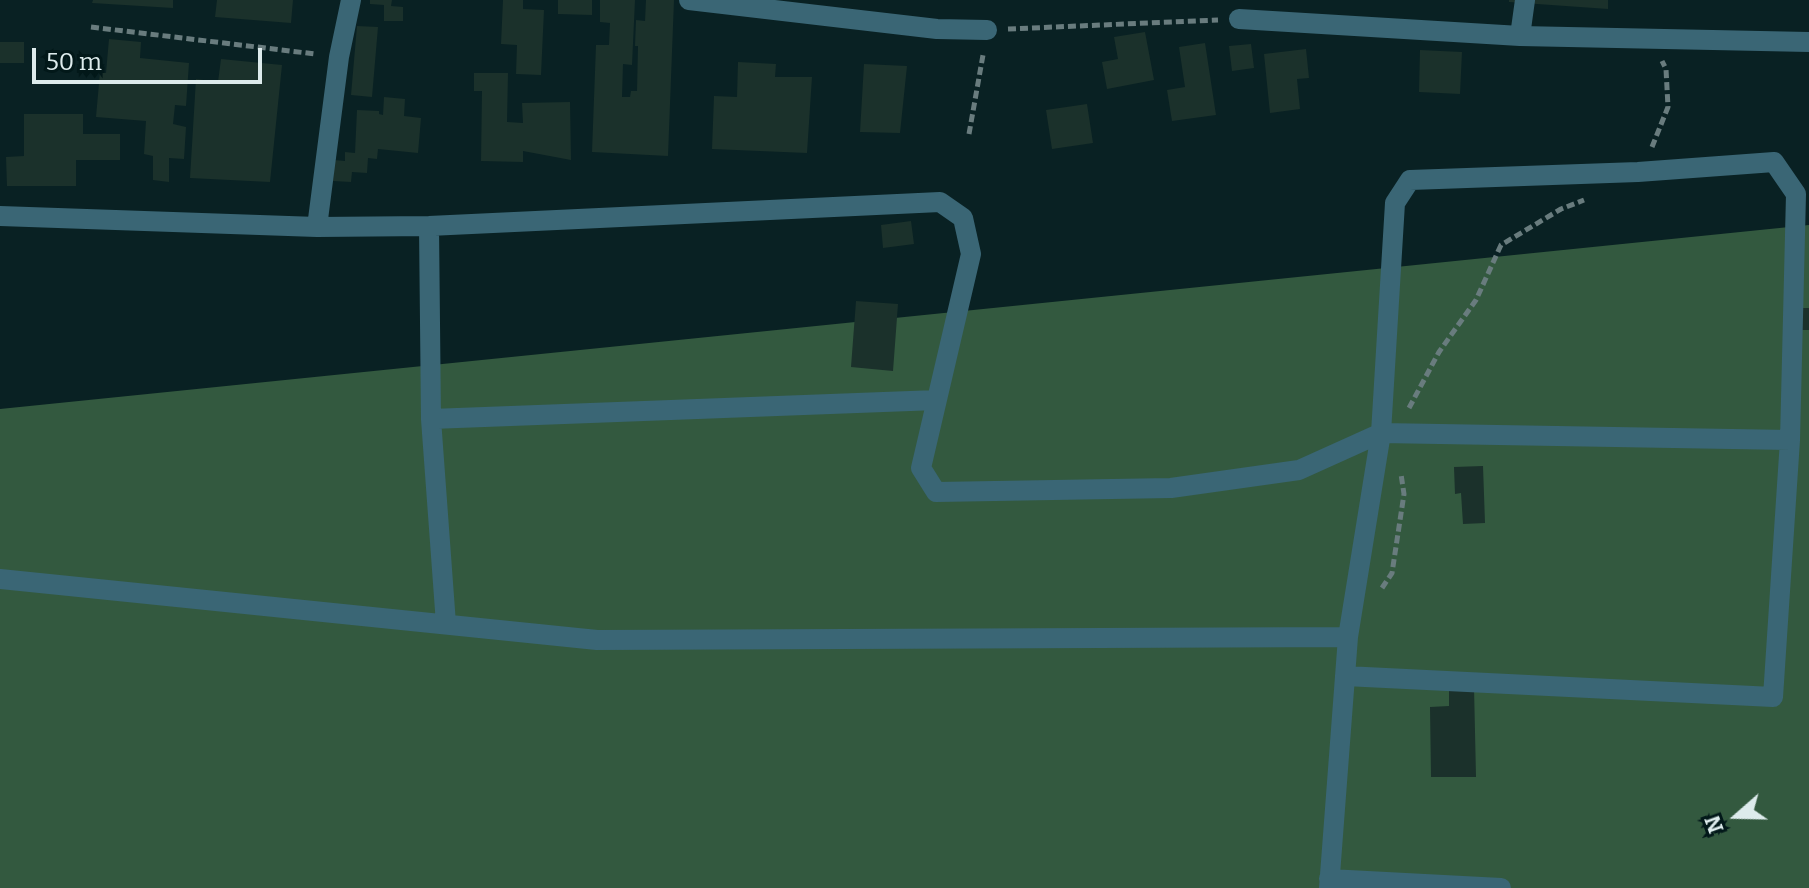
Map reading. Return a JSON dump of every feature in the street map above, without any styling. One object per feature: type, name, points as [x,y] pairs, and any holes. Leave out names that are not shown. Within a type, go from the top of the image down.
[{"type":"street","points":[[317,227],[339,57],[351,0]]},
{"type":"street","points":[[1520,36],[1525,0]]},
{"type":"street","points":[[700,1],[937,29],[987,30]]},
{"type":"street","points":[[1239,19],[1520,36],[1809,42]]},
{"type":"street","points":[[1345,676],[1773,697],[1790,440],[1796,194],[1774,162],[1638,172],[1410,180],[1395,203],[1388,433],[1348,637],[1329,883],[1501,888]]},
{"type":"street","points":[[0,216],[317,227],[429,226],[940,202],[963,218],[971,254],[921,468],[936,492],[1171,488],[1299,470],[1388,433],[1790,440]]},
{"type":"street","points":[[429,226],[431,419],[446,624]]},
{"type":"street","points":[[431,419],[937,400]]},
{"type":"street","points":[[0,579],[597,640],[1348,637]]},
{"type":"path","points":[[969,134],[987,30],[1239,19]]},
{"type":"path","points":[[91,27],[339,57]]},
{"type":"path","points":[[1638,172],[1659,137],[1668,107],[1666,69],[1652,38]]},
{"type":"path","points":[[1388,433],[1476,300],[1501,245],[1561,209],[1590,198]]},
{"type":"green space","points":[[1809,225],[1809,888],[0,888],[0,409]]},
{"type":"building","points":[[93,0],[173,0],[173,8],[92,3]]},
{"type":"building","points":[[217,0],[293,0],[291,23],[215,17]]},
{"type":"building","points":[[370,0],[392,0],[391,6],[403,7],[403,21],[384,21],[384,5],[370,4]]},
{"type":"building","points":[[503,0],[523,0],[523,9],[544,10],[541,75],[516,74],[517,45],[501,44]]},
{"type":"building","points":[[558,0],[592,0],[592,15],[558,14]]},
{"type":"building","points":[[600,0],[635,0],[632,65],[623,64],[622,97],[630,97],[631,91],[637,91],[636,20],[645,21],[646,0],[674,0],[668,156],[592,152],[596,45],[609,45],[610,23],[600,22]]},
{"type":"building","points":[[1608,0],[1608,9],[1509,2]]},
{"type":"building","points":[[357,26],[378,27],[372,97],[351,95]]},
{"type":"building","points":[[1145,32],[1154,80],[1107,89],[1102,62],[1118,59],[1114,37]]},
{"type":"building","points":[[109,39],[141,42],[140,58],[189,63],[186,106],[175,105],[173,124],[186,127],[184,159],[169,158],[169,182],[153,180],[153,156],[144,154],[146,121],[96,117],[100,72],[106,73]]},
{"type":"building","points":[[0,42],[24,42],[24,63],[0,63]]},
{"type":"building","points":[[1205,43],[1216,115],[1172,121],[1167,90],[1185,87],[1179,47]]},
{"type":"building","points":[[1251,44],[1254,68],[1232,71],[1229,46]]},
{"type":"building","points":[[1306,49],[1309,78],[1297,79],[1300,109],[1270,113],[1264,54]]},
{"type":"building","points":[[1420,50],[1462,52],[1460,94],[1419,92]]},
{"type":"building","points":[[221,59],[282,65],[270,182],[190,178],[196,79],[218,82]]},
{"type":"building","points":[[738,62],[776,64],[775,77],[812,77],[807,153],[712,149],[714,96],[737,97]]},
{"type":"building","points":[[864,64],[907,66],[900,133],[860,132]]},
{"type":"building","points":[[474,73],[508,73],[507,122],[523,123],[522,103],[570,102],[571,160],[523,151],[523,162],[481,161],[482,91],[474,91]]},
{"type":"building","points":[[384,97],[405,99],[404,116],[421,118],[418,153],[378,149],[377,159],[368,158],[367,173],[352,172],[351,182],[333,181],[334,160],[345,161],[345,152],[355,153],[357,110],[379,111],[383,115]]},
{"type":"building","points":[[1087,104],[1093,143],[1052,149],[1046,110]]},
{"type":"building","points":[[24,114],[83,114],[83,134],[120,134],[120,160],[76,160],[76,186],[7,186],[6,157],[24,156]]},
{"type":"building","points":[[911,221],[914,244],[883,248],[881,225]]},
{"type":"building","points":[[856,301],[898,304],[893,371],[851,367]]},
{"type":"building","points":[[1801,308],[1809,308],[1809,330],[1800,330]]},
{"type":"building","points":[[1483,466],[1485,523],[1463,524],[1461,493],[1455,494],[1454,467]]},
{"type":"building","points":[[1449,687],[1474,687],[1476,777],[1431,777],[1430,707],[1449,706]]}]
